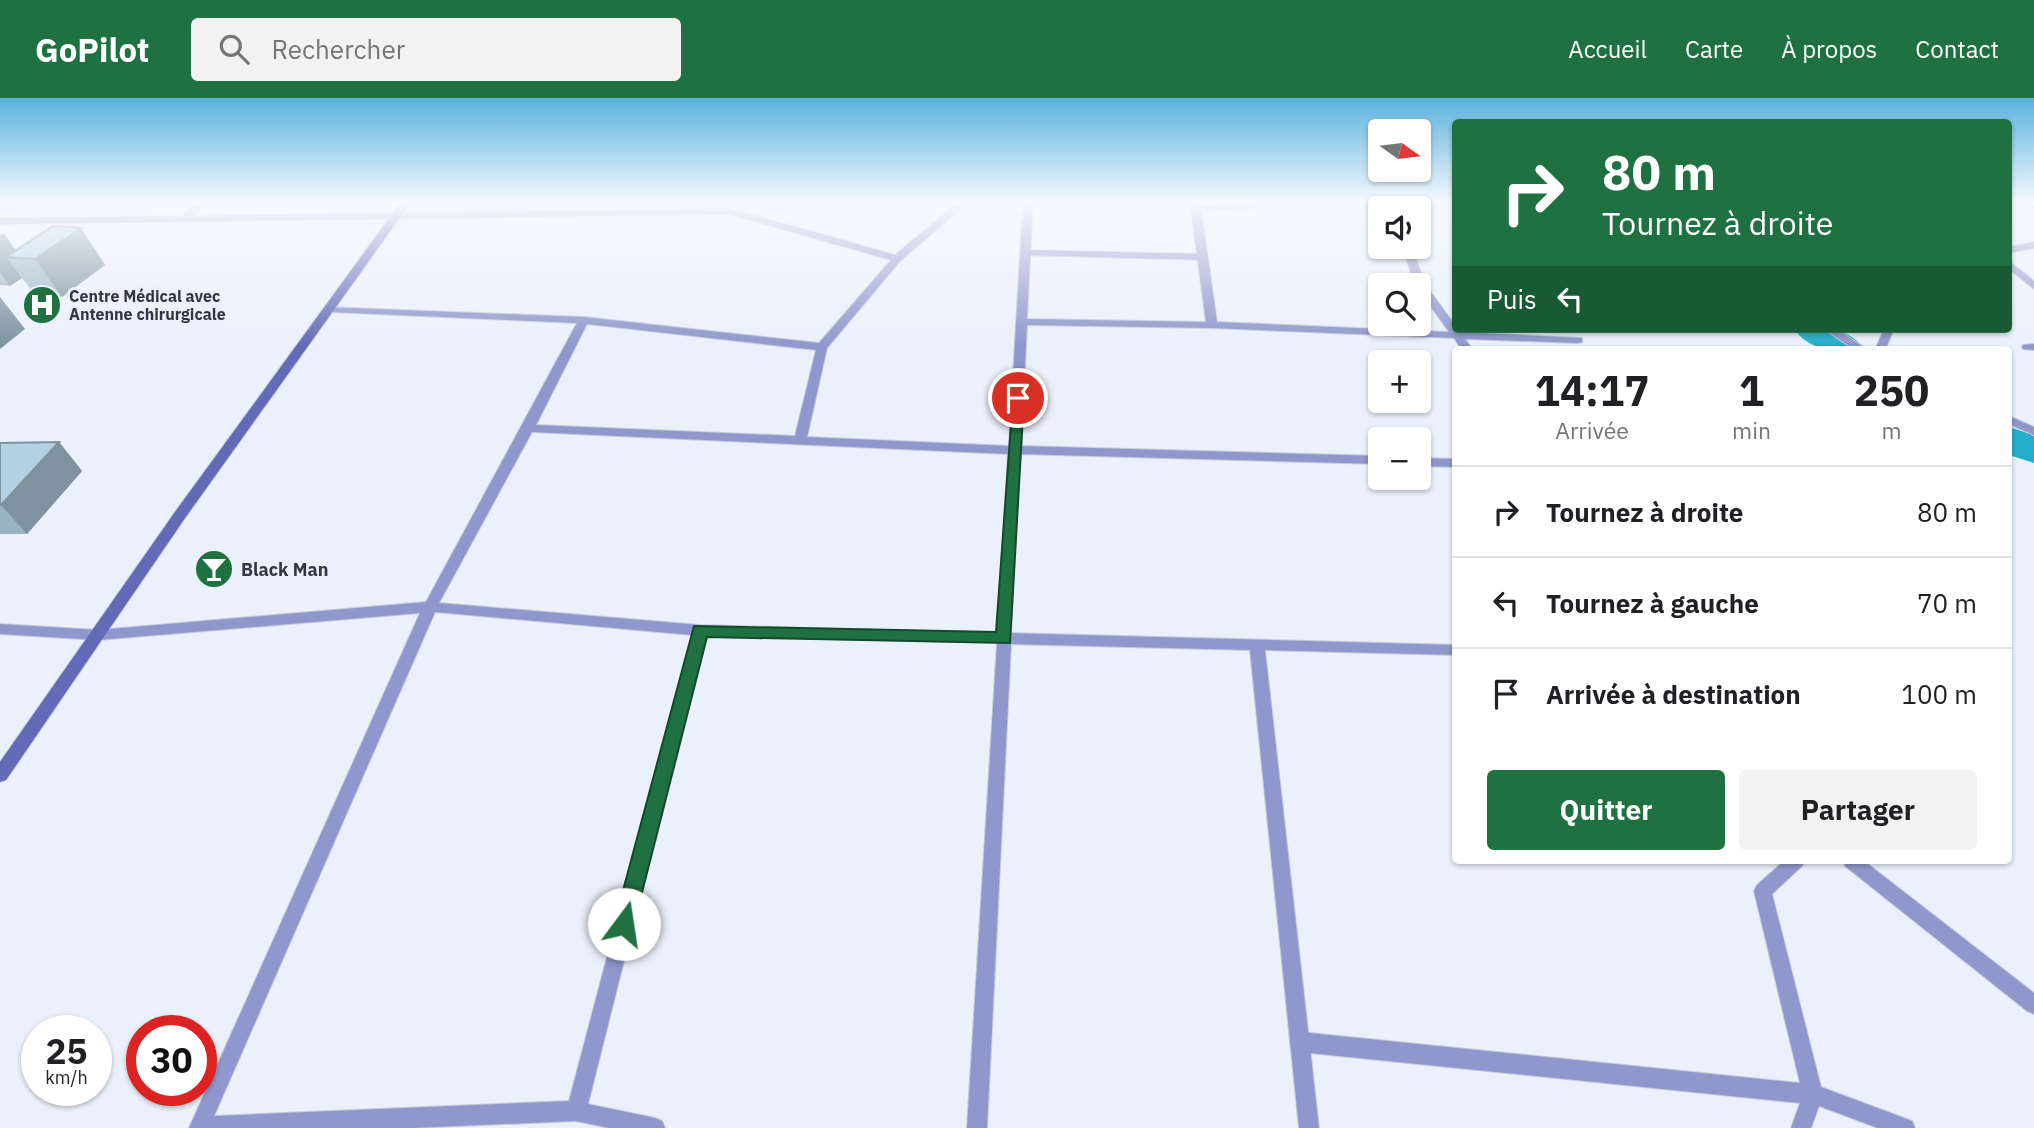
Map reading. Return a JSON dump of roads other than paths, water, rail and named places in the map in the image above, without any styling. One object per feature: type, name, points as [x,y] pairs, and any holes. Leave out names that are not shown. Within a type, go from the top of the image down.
[{"type":"main road","points":[[0,775],[188,504],[372,250]]},
{"type":"street","points":[[868,250],[897,259]]},
{"type":"street","points":[[800,440],[822,347],[908,250]]},
{"type":"street","points":[[1202,250],[1212,325]]},
{"type":"street","points":[[977,1128],[1026,253],[1203,257]]},
{"type":"street","points":[[1411,259],[1420,284],[1452,327]]},
{"type":"street","points":[[2012,266],[2032,282]]},
{"type":"street","points":[[2012,281],[2032,282]]},
{"type":"street","points":[[330,309],[583,320],[822,347]]},
{"type":"street","points":[[583,320],[528,429],[430,607],[199,1128],[576,1111],[655,1128]]},
{"type":"street","points":[[1023,322],[1212,325],[1578,340]]},
{"type":"street","points":[[1835,333],[1857,346]]},
{"type":"street","points":[[1458,335],[1465,346]]},
{"type":"street","points":[[2012,421],[2034,431]]},
{"type":"street","points":[[528,429],[1014,450],[1368,460]]},
{"type":"street","points":[[1431,462],[1452,463]]},
{"type":"street","points":[[0,629],[98,635],[430,607],[700,630],[1452,650]]},
{"type":"street","points":[[576,1111],[700,630]]},
{"type":"street","points":[[1257,645],[1309,1128]]},
{"type":"street","points":[[1793,864],[1763,891],[1813,1094],[1801,1128]]},
{"type":"street","points":[[1855,864],[2034,1005]]},
{"type":"street","points":[[1300,1042],[1813,1094],[1905,1128]]},
{"type":"waterway","points":[[1819,333],[1840,346]]},
{"type":"waterway","points":[[2012,441],[2034,450]]},
{"type":"place","name":"Centre Médical avec Antenne chirurgicale","points":[[42,305]]},
{"type":"place","name":"Black Man","points":[[214,569]]}]
